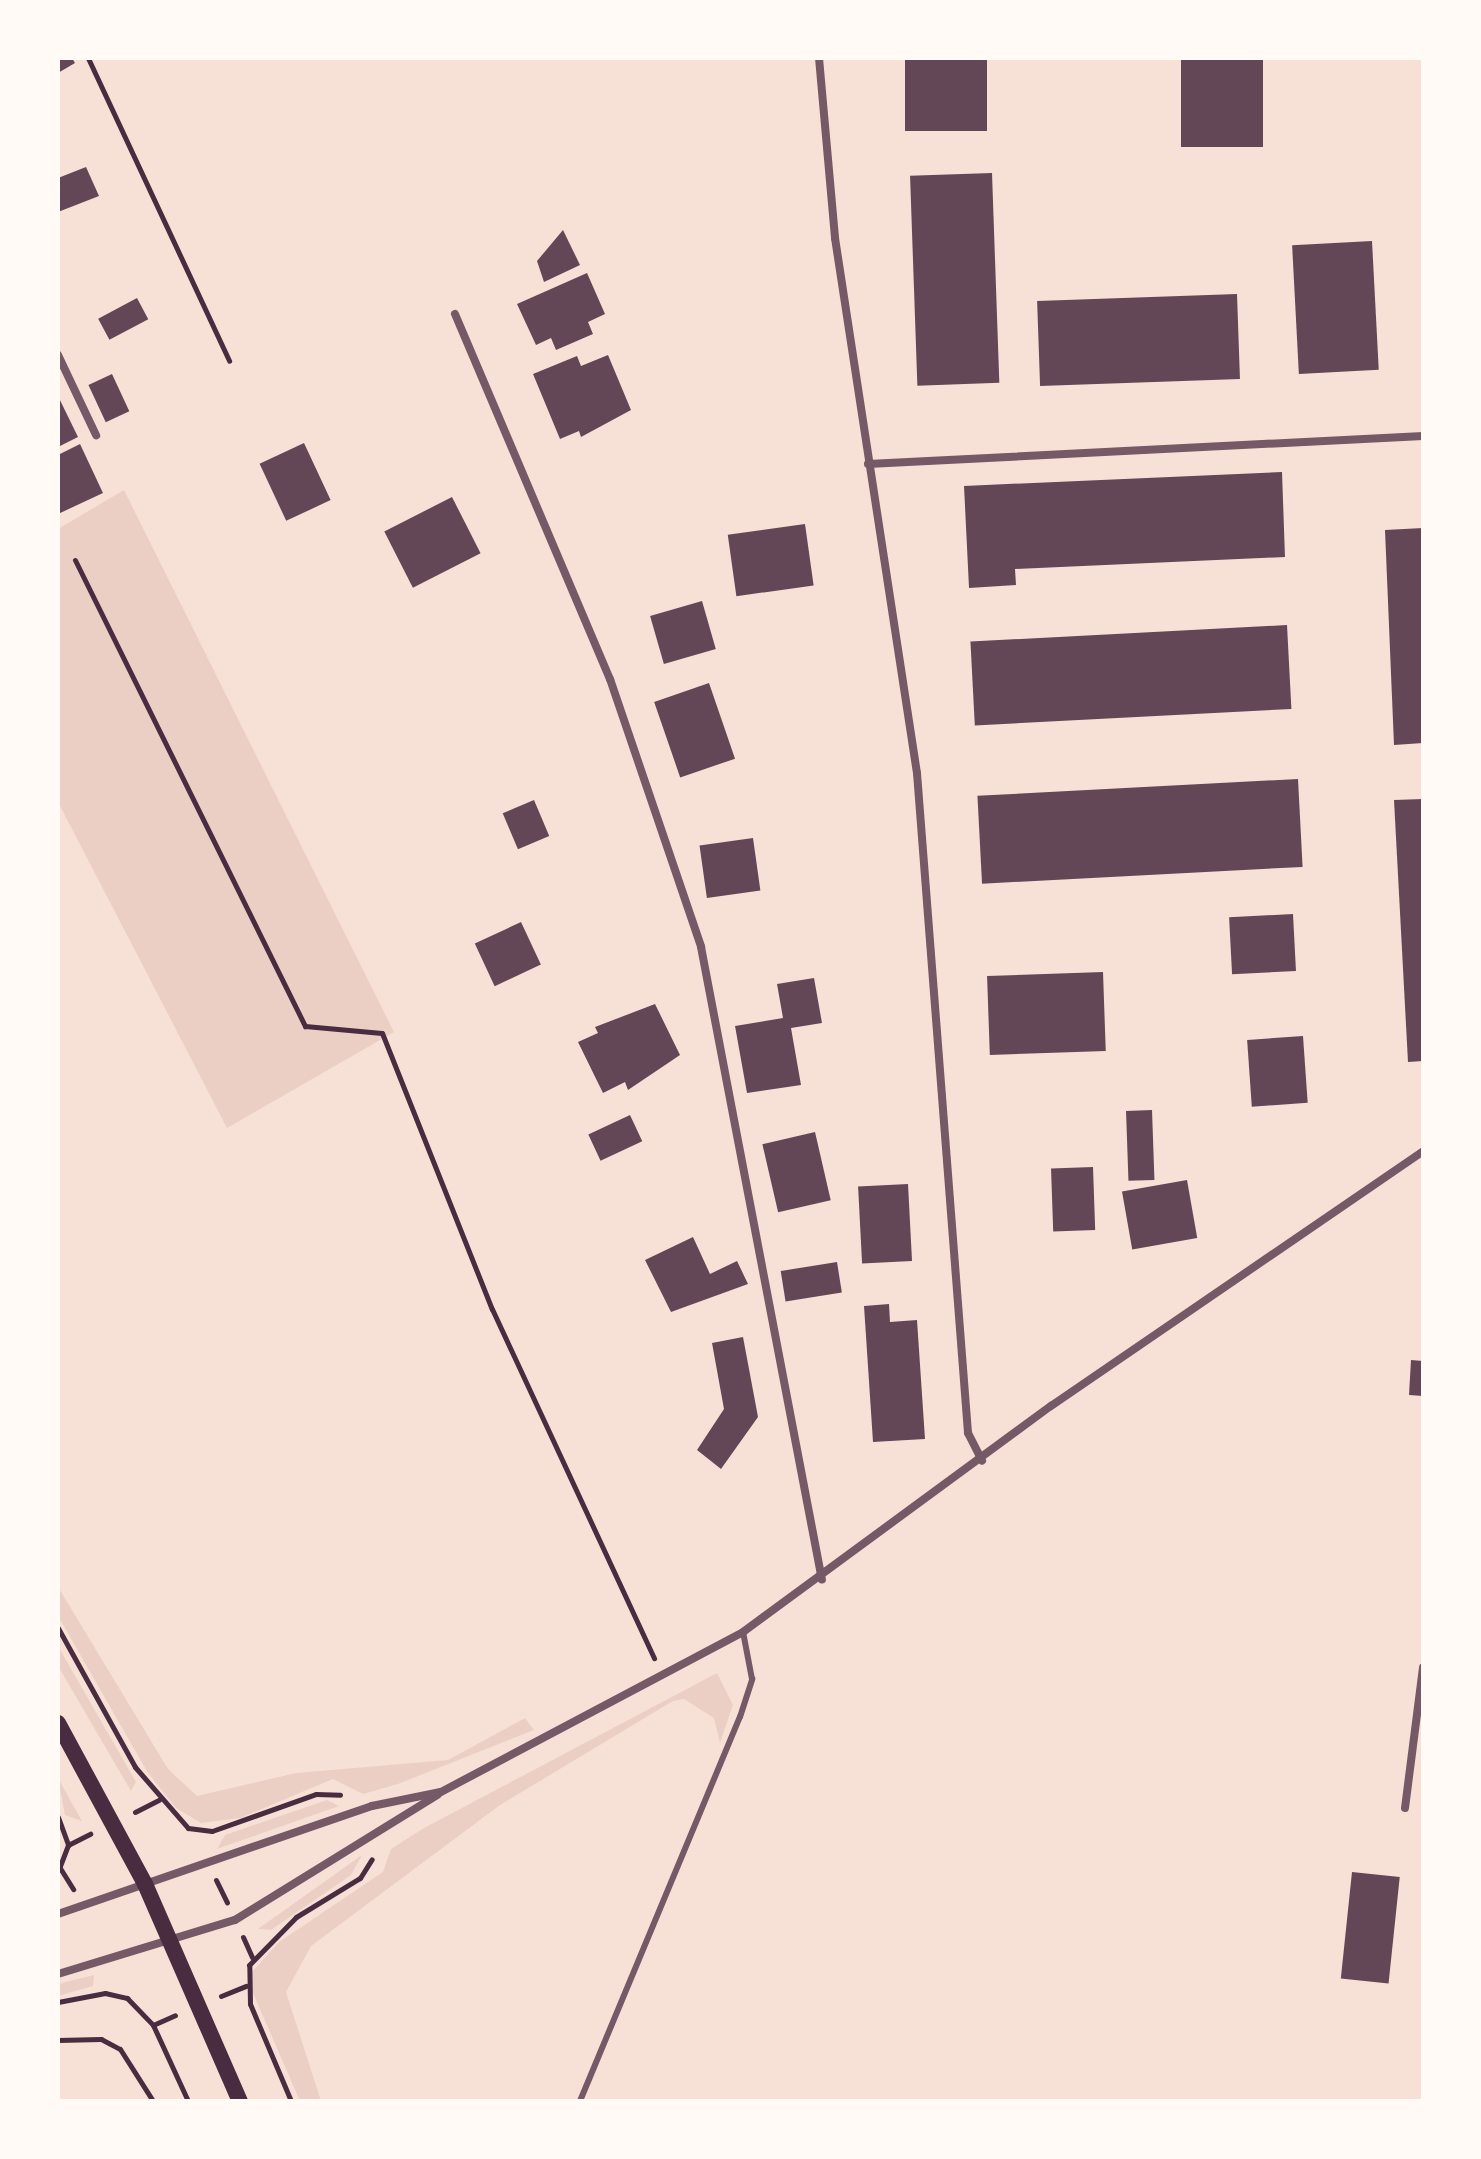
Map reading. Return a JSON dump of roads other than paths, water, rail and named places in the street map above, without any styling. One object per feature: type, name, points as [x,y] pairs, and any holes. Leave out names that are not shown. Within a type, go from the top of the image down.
[{"type":"main road","points":[[58,1723],[145,1884],[240,2101]]},
{"type":"street","points":[[819,58],[835,238],[917,773],[968,1433],[982,1461]]},
{"type":"street","points":[[455,314],[610,679],[701,947],[822,1580]]},
{"type":"street","points":[[58,355],[96,435]]},
{"type":"street","points":[[868,464],[1423,436]]},
{"type":"street","points":[[58,1974],[235,1920],[379,1835],[441,1792],[743,1632],[822,1580],[982,1461],[1423,1151]]},
{"type":"street","points":[[1405,1808],[1423,1667]]},
{"type":"street","points":[[58,1914],[372,1806],[441,1792]]},
{"type":"lane","points":[[580,2101],[740,1717],[752,1679],[743,1632]]}]
